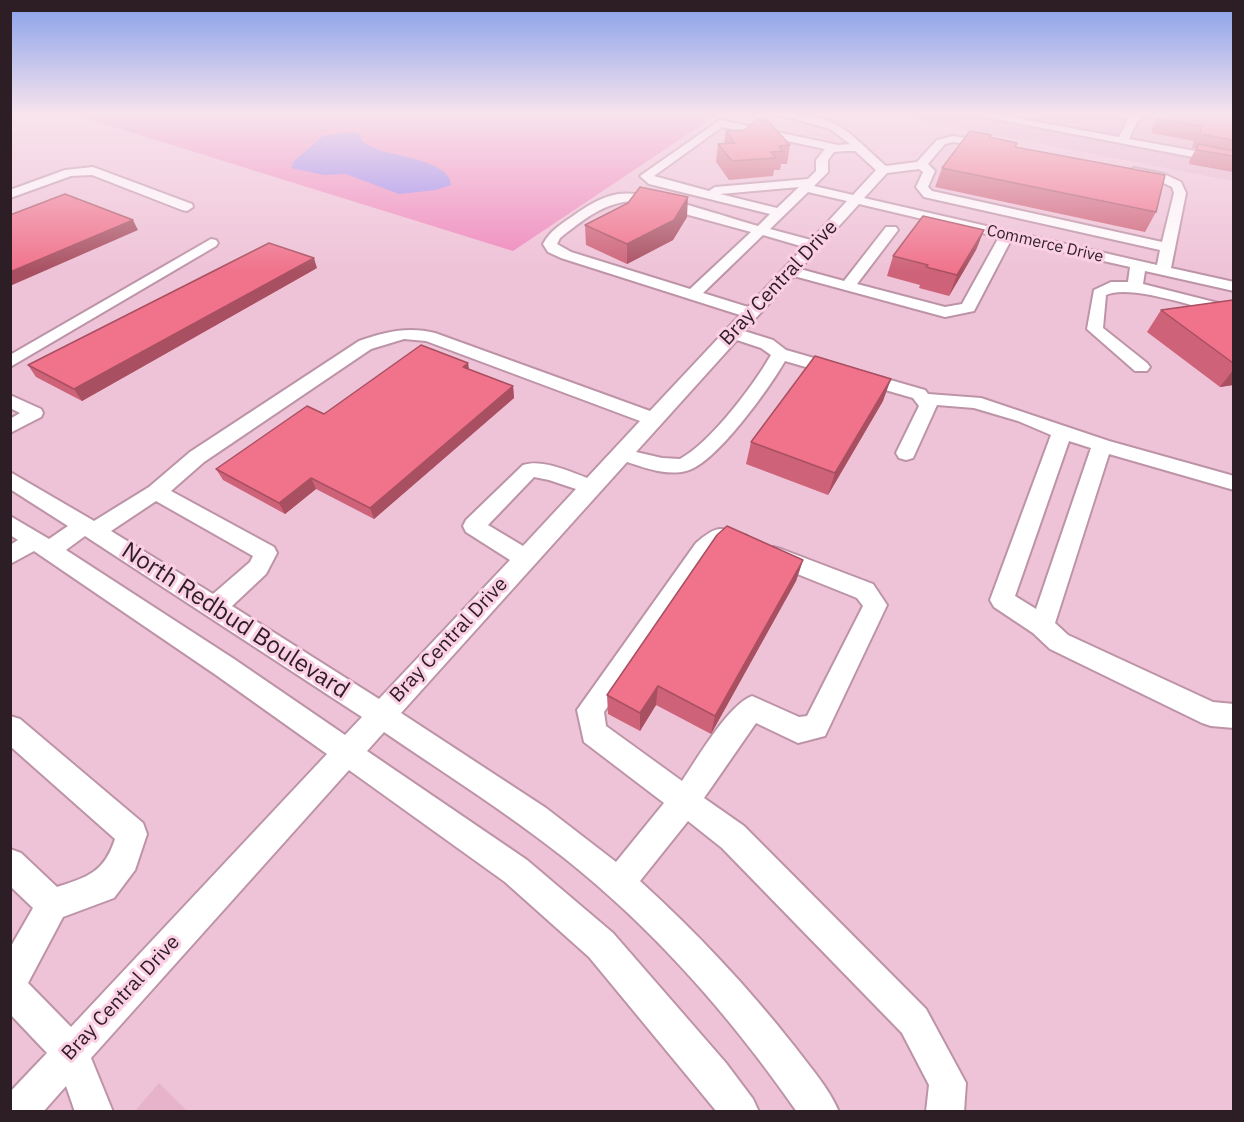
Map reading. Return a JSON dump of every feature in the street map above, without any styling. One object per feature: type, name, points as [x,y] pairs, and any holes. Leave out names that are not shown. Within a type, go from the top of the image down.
[{"type":"street","points":[[659,166],[646,176],[653,181],[780,213]]},
{"type":"street","points":[[693,295],[809,185],[822,172],[822,166]]},
{"type":"street","points":[[879,166],[883,170],[911,166]]},
{"type":"street","points":[[923,166],[929,171],[922,187],[928,194],[1168,248]]},
{"type":"street","name":"Bray Central Drive","points":[[17,1112],[380,714],[883,170]]},
{"type":"street","points":[[10,194],[69,173],[93,171],[187,207]]},
{"type":"street","points":[[1126,171],[1160,177],[1177,185],[1180,193],[1163,271]]},
{"type":"street","name":"Commerce Drive","points":[[699,193],[809,185],[855,200],[1233,287]]},
{"type":"street","points":[[751,313],[566,255],[553,249],[550,244],[554,236],[601,203],[614,197],[624,196],[646,199],[814,245]]},
{"type":"street","points":[[974,227],[986,208]]},
{"type":"street","points":[[848,286],[891,230]]},
{"type":"street","points":[[790,270],[945,312],[968,308],[1007,235]]},
{"type":"street","points":[[10,362],[211,243]]},
{"type":"street","points":[[1135,287],[1138,265]]},
{"type":"street","points":[[1141,367],[1095,328],[1099,293],[1111,286],[1135,287],[1233,312]]},
{"type":"street","points":[[10,556],[90,528],[156,492],[197,457],[365,345],[391,334],[410,333],[429,336],[652,419]]},
{"type":"street","points":[[733,333],[767,344],[780,354],[805,359],[919,394],[928,406],[906,453]]},
{"type":"street","points":[[621,454],[658,464],[685,465],[703,454],[772,368],[780,354]]},
{"type":"street","points":[[923,399],[975,402],[1025,417],[1102,445],[1233,483]]},
{"type":"street","points":[[10,400],[34,413],[10,427]]},
{"type":"street","points":[[1062,432],[1002,600],[1042,626],[1059,642],[1211,714],[1233,716]]},
{"type":"street","points":[[1042,626],[1102,445]]},
{"type":"street","points":[[525,559],[474,526],[530,470],[551,473],[591,487]]},
{"type":"street","name":"North Redbud Boulevard","points":[[10,479],[215,607],[380,714],[593,861],[710,971],[763,1032],[820,1112]]},
{"type":"street","points":[[156,492],[266,553],[258,568],[215,607]]},
{"type":"street","name":"North Redbud Boulevard","points":[[10,524],[347,752],[516,871],[601,945],[706,1067],[740,1112]]},
{"type":"street","points":[[618,884],[685,801],[740,721],[752,708],[798,730],[815,727],[875,605],[865,591],[720,535],[704,549],[590,710],[594,733],[685,801],[733,837],[914,1021],[948,1083],[945,1112]]},
{"type":"street","points":[[10,728],[132,834],[123,859],[103,887],[52,905],[10,983]]},
{"type":"street","points":[[10,864],[52,905]]},
{"type":"street","points":[[10,989],[71,1052],[94,1112]]},
{"type":"shaded area","points":[[241,166],[640,166],[513,251]]},
{"type":"shaded area","points":[[435,166],[449,177],[451,185],[436,190],[399,194],[346,174],[324,175],[291,168]]},
{"type":"shaded area","points":[[1157,166],[1233,166],[1233,181]]},
{"type":"shaded area","points":[[159,1083],[187,1111],[135,1111]]},
{"type":"building","points":[[1119,166],[1165,175],[1156,212],[942,168]]},
{"type":"building","points":[[640,187],[688,197],[674,220],[627,244],[585,225],[628,203]]},
{"type":"building","points":[[65,194],[133,220],[10,272],[10,215]]},
{"type":"building","points":[[923,216],[984,230],[957,275],[893,256]]},
{"type":"building","points":[[269,243],[314,258],[74,389],[28,365]]},
{"type":"building","points":[[1233,300],[1233,363],[1161,310]]},
{"type":"building","points":[[421,345],[468,363],[463,367],[513,386],[370,508],[311,478],[279,503],[216,469],[307,406],[324,414]]},
{"type":"building","points":[[815,356],[891,379],[835,473],[751,442]]},
{"type":"building","points":[[727,526],[803,560],[715,716],[658,686],[640,713],[607,695],[717,535]]}]
